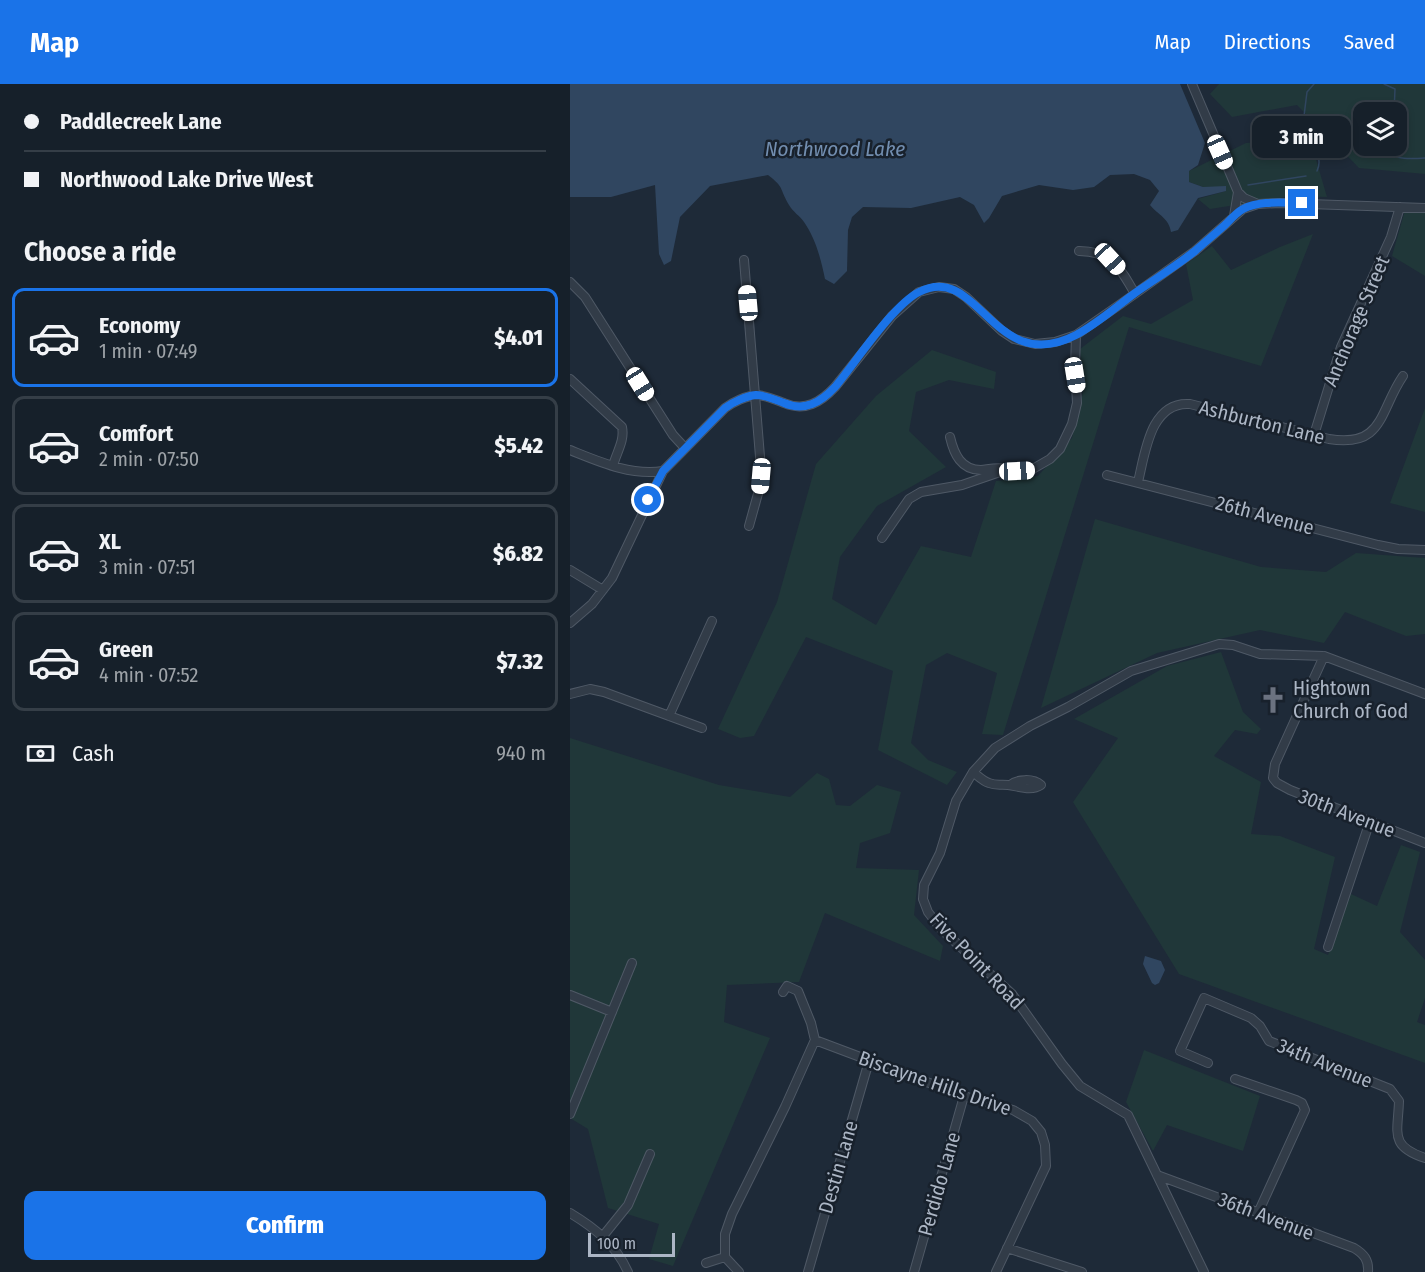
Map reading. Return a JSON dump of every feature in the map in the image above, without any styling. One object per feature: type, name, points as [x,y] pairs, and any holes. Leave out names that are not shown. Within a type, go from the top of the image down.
[{"type":"street","points":[[1192,84],[1243,209]]},
{"type":"street","points":[[1238,192],[1244,198],[1258,204]]},
{"type":"street","points":[[1234,216],[1238,192]]},
{"type":"street","points":[[570,623],[592,604],[615,572],[663,471],[725,408],[755,395],[792,406],[806,406],[825,397],[897,311],[913,296],[926,289],[939,287],[960,292],[1002,331],[1021,341],[1048,344],[1076,335],[1195,250],[1243,209],[1258,204],[1334,204],[1425,208]]},
{"type":"street","name":"Anchorage Street","points":[[1314,435],[1343,340],[1391,237],[1400,207]]},
{"type":"street","points":[[1078,251],[1092,251],[1104,255],[1119,269],[1135,294]]},
{"type":"street","points":[[744,260],[761,469],[759,490],[749,526]]},
{"type":"street","points":[[570,282],[591,305],[673,435],[685,448]]},
{"type":"street","points":[[882,538],[909,499],[921,492],[962,485],[996,473],[1038,468],[1060,449],[1067,437],[1077,403],[1076,335]]},
{"type":"street","name":"Ashburton Lane","points":[[1138,483],[1155,423],[1170,408],[1183,403],[1349,442],[1368,434],[1378,424],[1403,376]]},
{"type":"street","points":[[570,379],[622,427],[622,441],[613,466]]},
{"type":"street","points":[[950,437],[956,457],[962,464],[980,470],[996,468],[1010,471]]},
{"type":"street","points":[[570,450],[613,466],[647,474],[663,471]]},
{"type":"street","points":[[647,474],[656,484]]},
{"type":"street","name":"26th Avenue","points":[[1107,475],[1378,545],[1398,549],[1425,550]]},
{"type":"street","points":[[570,570],[603,590]]},
{"type":"street","points":[[669,716],[712,621]]},
{"type":"street","name":"Five Point Road","points":[[1204,1272],[1128,1115],[1085,1090],[1075,1081],[1012,994],[941,929],[925,906],[924,885],[940,853],[956,801],[973,772],[995,748],[1030,726],[1144,666],[1219,644],[1233,645],[1260,654],[1324,656],[1425,694]]},
{"type":"street","name":"30th Avenue","points":[[1324,656],[1275,764],[1273,778],[1290,790],[1425,843]]},
{"type":"street","points":[[570,694],[590,689],[604,692],[702,728]]},
{"type":"street","points":[[973,772],[996,786],[1010,785],[1016,788],[1025,784],[1037,788],[1043,785]]},
{"type":"street","points":[[1328,947],[1370,821]]},
{"type":"street","points":[[570,1114],[573,1099],[632,963]]},
{"type":"street","points":[[739,1272],[725,1257],[725,1234],[734,1209],[812,1051],[815,1040],[798,991],[787,986],[783,992]]},
{"type":"street","points":[[570,995],[612,1012]]},
{"type":"street","name":"34th Avenue","points":[[1208,1063],[1180,1052],[1204,998],[1251,1018],[1260,1026],[1269,1041],[1390,1089],[1399,1101],[1397,1131],[1401,1146],[1406,1151],[1425,1158]]},
{"type":"street","name":"Biscayne Hills Drive","points":[[815,1040],[964,1096],[1000,1105],[1020,1113],[1032,1121],[1041,1132],[1047,1159],[1043,1173],[996,1272]]},
{"type":"street","name":"Destin Lane","points":[[808,1272],[869,1061]]},
{"type":"street","points":[[1235,1079],[1302,1103],[1305,1110],[1258,1213]]},
{"type":"street","name":"Perdido Lane","points":[[914,1272],[964,1096]]},
{"type":"street","points":[[603,1236],[628,1205],[650,1154]]},
{"type":"street","name":"36th Avenue","points":[[1157,1175],[1354,1248],[1365,1257],[1368,1268]]},
{"type":"street","points":[[570,1213],[603,1236],[617,1252],[628,1272]]},
{"type":"street","points":[[1007,1248],[1082,1272]]},
{"type":"street","points":[[706,1263],[725,1257]]},
{"type":"green space","points":[[1219,84],[1425,84],[1425,174],[1359,168],[1297,105],[1232,117],[1210,94]]},
{"type":"green space","points":[[1310,139],[1327,197],[1293,196],[1210,209],[1198,199],[1226,191],[1189,182],[1189,171],[1246,143]]},
{"type":"green space","points":[[1406,207],[1425,212],[1425,276],[1392,256]]},
{"type":"green space","points":[[1313,234],[1261,366],[1129,327],[1003,735],[982,734],[997,673],[947,653],[926,665],[911,743],[928,760],[957,772],[947,785],[878,750],[893,671],[806,637],[754,736],[740,738],[718,729],[777,602],[816,464],[876,396],[932,350],[996,372],[994,389],[949,380],[916,392],[909,431],[946,467],[877,506],[840,557],[832,599],[876,625],[921,546],[971,557],[996,481],[1038,476],[1072,438],[1083,392],[1080,349],[1123,316],[1151,324],[1193,300],[1186,264],[1212,246],[1231,270]]},
{"type":"green space","points":[[1425,408],[1425,512],[1390,503]]},
{"type":"green space","points":[[1095,519],[1261,567],[1326,572],[1356,553],[1425,558],[1425,634],[1406,636],[1345,612],[1324,643],[1260,630],[1157,653],[1041,708]]},
{"type":"green space","points":[[1221,652],[1243,712],[1261,729],[1257,734],[1235,730],[1214,756],[1261,782],[1251,834],[1280,836],[1335,857],[1314,949],[1328,955],[1351,894],[1377,906],[1401,845],[1420,852],[1400,932],[1425,960],[1425,998],[1417,1022],[1425,1025],[1425,1063],[1179,974],[1073,802],[1118,738],[1074,719],[1167,666]]},
{"type":"green space","points":[[570,738],[719,785],[790,797],[817,773],[829,779],[836,805],[850,806],[877,785],[901,792],[890,833],[860,843],[856,868],[919,870],[914,915],[943,946],[940,961],[825,913],[799,982],[727,985],[724,1022],[770,1038],[673,1266],[649,1259],[659,1224],[608,1208],[588,1129],[570,1118]]},
{"type":"green space","points":[[1144,1050],[1260,1096],[1243,1151],[1167,1125],[1153,1151],[1126,1102]]},
{"type":"water","name":"Northwood Lake","points":[[570,84],[1180,84],[1205,143],[1198,165],[1189,171],[1189,182],[1203,187],[1226,186],[1226,191],[1198,198],[1178,230],[1171,232],[1166,220],[1150,205],[1159,191],[1150,180],[1134,174],[1110,175],[1094,187],[1073,190],[1039,185],[1002,196],[984,223],[974,205],[960,197],[911,208],[863,207],[852,217],[848,230],[847,271],[834,284],[825,279],[812,235],[779,186],[768,175],[710,186],[680,217],[671,261],[664,265],[659,254],[655,185],[611,197],[570,197]]},
{"type":"water","points":[[1145,956],[1161,961],[1165,970],[1159,983],[1155,985],[1143,964]]},
{"type":"waterway","points":[[1314,84],[1307,92],[1301,128],[1308,137],[1307,144],[1319,159],[1317,171]]},
{"type":"waterway","points":[[1384,84],[1395,89],[1394,102]]},
{"type":"waterway","points":[[1394,156],[1409,159],[1425,158]]},
{"type":"waterway","points":[[1248,185],[1306,176]]},
{"type":"place","name":"Hightown Church of God","points":[[1273,700]]},
{"type":"route","points":[[648,500],[663,471],[725,408],[755,395],[792,406],[806,406],[825,397],[892,316],[919,292],[939,287],[954,289],[1014,339],[1035,344],[1048,344],[1076,335],[1094,323],[1195,250],[1243,209],[1258,204],[1302,203]]}]
